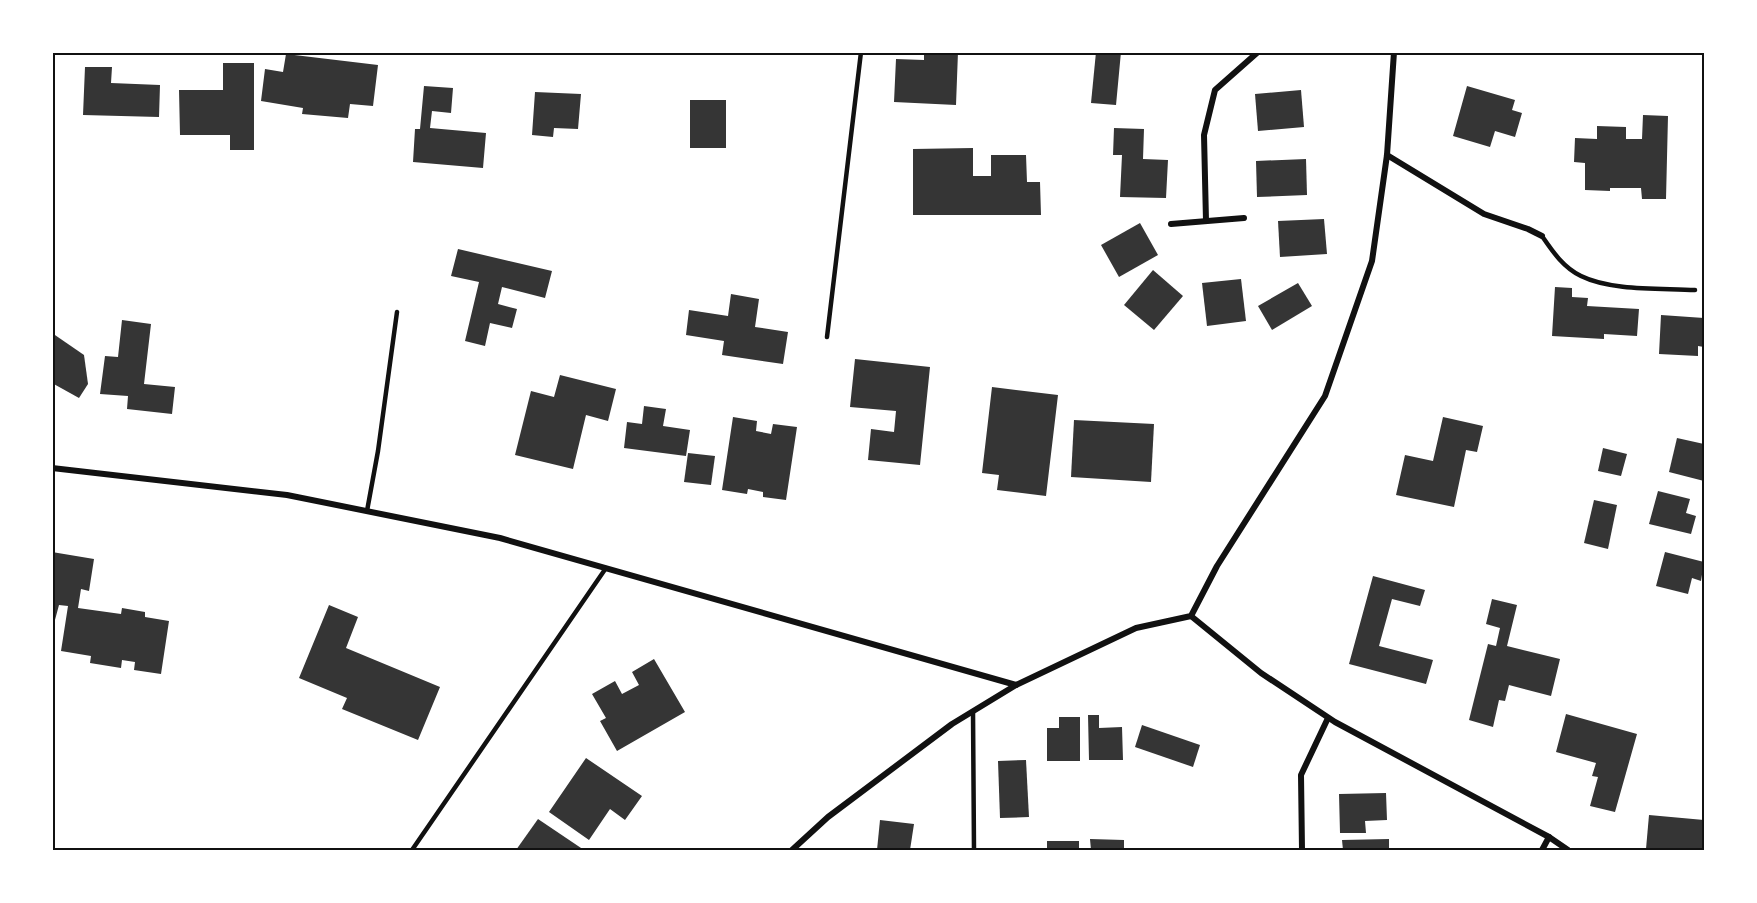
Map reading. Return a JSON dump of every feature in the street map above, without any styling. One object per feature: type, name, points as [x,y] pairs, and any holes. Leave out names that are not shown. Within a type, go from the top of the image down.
[{"type":"street","points":[[1206,220],[1204,135],[1215,90],[1258,52]]},
{"type":"street","points":[[1191,616],[1217,566],[1325,396],[1372,261],[1387,155],[1394,52]]},
{"type":"street","points":[[1387,155],[1484,214],[1542,236]]},
{"type":"street","points":[[1171,224],[1244,218]]},
{"type":"street","points":[[52,468],[287,495],[500,538],[1016,685]]},
{"type":"street","points":[[792,850],[828,816],[952,724],[1016,685],[1136,628],[1191,616]]},
{"type":"street","points":[[1191,616],[1261,673],[1328,718],[1549,837],[1568,850]]},
{"type":"street","points":[[1302,850],[1301,775],[1328,718]]},
{"type":"street","points":[[1542,850],[1549,837]]},
{"type":"lane","points":[[827,337],[861,52]]},
{"type":"lane","points":[[1542,236],[1567,267],[1595,282],[1695,290]]},
{"type":"lane","points":[[367,511],[378,451],[397,312]]},
{"type":"lane","points":[[412,850],[606,568]]},
{"type":"lane","points":[[973,711],[974,850]]},
{"type":"building","points":[[924,52],[958,52],[956,105],[894,102],[896,59],[924,60]]},
{"type":"building","points":[[1096,52],[1121,52],[1116,105],[1091,103]]},
{"type":"building","points":[[286,54],[378,65],[373,106],[350,104],[348,118],[302,114],[303,108],[261,101],[265,69],[283,72]]},
{"type":"building","points":[[223,63],[254,63],[254,150],[230,150],[230,135],[180,135],[179,90],[223,90]]},
{"type":"building","points":[[85,67],[112,67],[111,83],[160,85],[159,117],[83,115]]},
{"type":"building","points":[[424,86],[453,88],[451,113],[432,111],[430,128],[486,133],[483,168],[413,162],[415,129],[420,129]]},
{"type":"building","points":[[1467,86],[1515,100],[1512,110],[1522,113],[1515,137],[1495,131],[1490,147],[1453,136]]},
{"type":"building","points":[[1301,90],[1304,127],[1258,131],[1255,94]]},
{"type":"building","points":[[535,92],[581,94],[578,129],[554,128],[553,137],[532,135]]},
{"type":"building","points":[[690,100],[726,100],[726,148],[690,148]]},
{"type":"building","points":[[1643,115],[1668,116],[1666,199],[1642,199],[1641,188],[1610,188],[1610,191],[1585,190],[1585,163],[1574,162],[1575,138],[1597,139],[1597,126],[1626,127],[1626,139],[1642,139]]},
{"type":"building","points":[[1114,128],[1144,129],[1143,159],[1168,160],[1166,198],[1120,197],[1122,155],[1113,155]]},
{"type":"building","points":[[973,148],[973,176],[991,176],[991,155],[1026,155],[1027,182],[1040,182],[1041,215],[913,215],[913,149]]},
{"type":"building","points":[[1306,159],[1307,195],[1257,197],[1256,161]]},
{"type":"building","points":[[1324,219],[1327,254],[1280,257],[1278,221]]},
{"type":"building","points":[[1140,223],[1158,255],[1119,277],[1101,245]]},
{"type":"building","points":[[458,249],[552,271],[545,298],[502,287],[498,304],[517,309],[512,328],[490,323],[485,346],[465,341],[479,282],[451,276]]},
{"type":"building","points":[[1153,270],[1183,296],[1154,330],[1124,305]]},
{"type":"building","points":[[1241,279],[1246,321],[1207,326],[1202,283]]},
{"type":"building","points":[[1298,283],[1312,306],[1272,330],[1258,306]]},
{"type":"building","points":[[1555,287],[1572,288],[1572,297],[1588,298],[1587,306],[1639,309],[1637,336],[1604,334],[1604,339],[1552,336]]},
{"type":"building","points":[[731,294],[759,299],[755,327],[788,332],[783,364],[722,355],[724,341],[686,335],[689,310],[728,316]]},
{"type":"building","points":[[1661,315],[1704,318],[1704,347],[1698,346],[1698,356],[1659,354]]},
{"type":"building","points":[[122,320],[151,324],[144,384],[175,387],[172,414],[127,409],[128,396],[100,394],[105,356],[118,357]]},
{"type":"building","points":[[52,333],[84,355],[88,384],[79,398],[52,383]]},
{"type":"building","points":[[855,359],[930,367],[920,465],[868,460],[871,429],[894,432],[896,411],[850,407]]},
{"type":"building","points":[[560,375],[616,389],[608,421],[586,415],[573,469],[515,455],[531,391],[554,397]]},
{"type":"building","points":[[992,387],[1058,395],[1046,496],[997,490],[999,475],[982,473]]},
{"type":"building","points":[[644,406],[666,409],[663,426],[690,430],[686,456],[624,448],[627,422],[642,424]]},
{"type":"building","points":[[733,417],[757,421],[756,431],[771,434],[773,424],[797,427],[786,500],[763,497],[763,492],[748,489],[747,494],[722,490]]},
{"type":"building","points":[[1443,417],[1483,426],[1477,452],[1466,450],[1454,507],[1396,495],[1405,455],[1433,461]]},
{"type":"building","points":[[1074,420],[1154,424],[1151,482],[1071,477]]},
{"type":"building","points":[[1677,438],[1704,444],[1704,481],[1669,472]]},
{"type":"building","points":[[1603,448],[1627,454],[1621,476],[1598,471]]},
{"type":"building","points":[[688,453],[715,456],[711,485],[684,482]]},
{"type":"building","points":[[1658,491],[1690,499],[1686,513],[1696,516],[1691,534],[1649,524]]},
{"type":"building","points":[[1594,500],[1617,505],[1608,549],[1584,543]]},
{"type":"building","points":[[52,552],[94,559],[89,591],[81,589],[78,608],[121,614],[122,608],[145,612],[145,617],[169,621],[161,674],[134,670],[135,662],[122,660],[121,668],[90,663],[91,656],[61,651],[68,606],[59,605],[52,631]]},
{"type":"building","points":[[1665,552],[1704,562],[1701,581],[1692,578],[1688,594],[1656,586]]},
{"type":"building","points":[[1373,576],[1425,590],[1420,606],[1392,599],[1379,646],[1433,660],[1426,684],[1349,664]]},
{"type":"building","points":[[1492,599],[1517,605],[1507,646],[1560,659],[1551,696],[1509,685],[1505,701],[1499,700],[1493,727],[1469,720],[1488,644],[1496,646],[1500,628],[1486,624]]},
{"type":"building","points":[[329,605],[358,617],[346,648],[440,687],[418,740],[342,709],[347,698],[299,678]]},
{"type":"building","points":[[654,659],[685,712],[617,751],[600,721],[606,718],[592,694],[615,681],[622,694],[639,685],[632,672]]},
{"type":"building","points":[[1566,714],[1637,734],[1615,812],[1590,806],[1598,777],[1592,776],[1596,763],[1556,752]]},
{"type":"building","points":[[1088,715],[1099,715],[1099,728],[1122,727],[1123,760],[1089,760]]},
{"type":"building","points":[[1059,717],[1080,717],[1080,761],[1047,761],[1047,728],[1059,728]]},
{"type":"building","points":[[1142,725],[1200,745],[1193,767],[1135,747]]},
{"type":"building","points":[[586,758],[642,796],[625,820],[610,809],[589,840],[549,812]]},
{"type":"building","points":[[1026,760],[1029,817],[1000,818],[998,761]]},
{"type":"building","points":[[1386,793],[1387,820],[1365,821],[1366,833],[1340,833],[1339,794]]},
{"type":"building","points":[[1649,815],[1704,820],[1703,850],[1646,849]]},
{"type":"building","points":[[538,819],[584,850],[516,850]]},
{"type":"building","points":[[880,820],[914,824],[910,850],[877,850]]},
{"type":"building","points":[[1090,839],[1124,840],[1124,850],[1091,850]]},
{"type":"building","points":[[1389,839],[1389,850],[1343,850],[1342,840]]},
{"type":"building","points":[[1047,841],[1079,841],[1079,850],[1047,850]]}]
